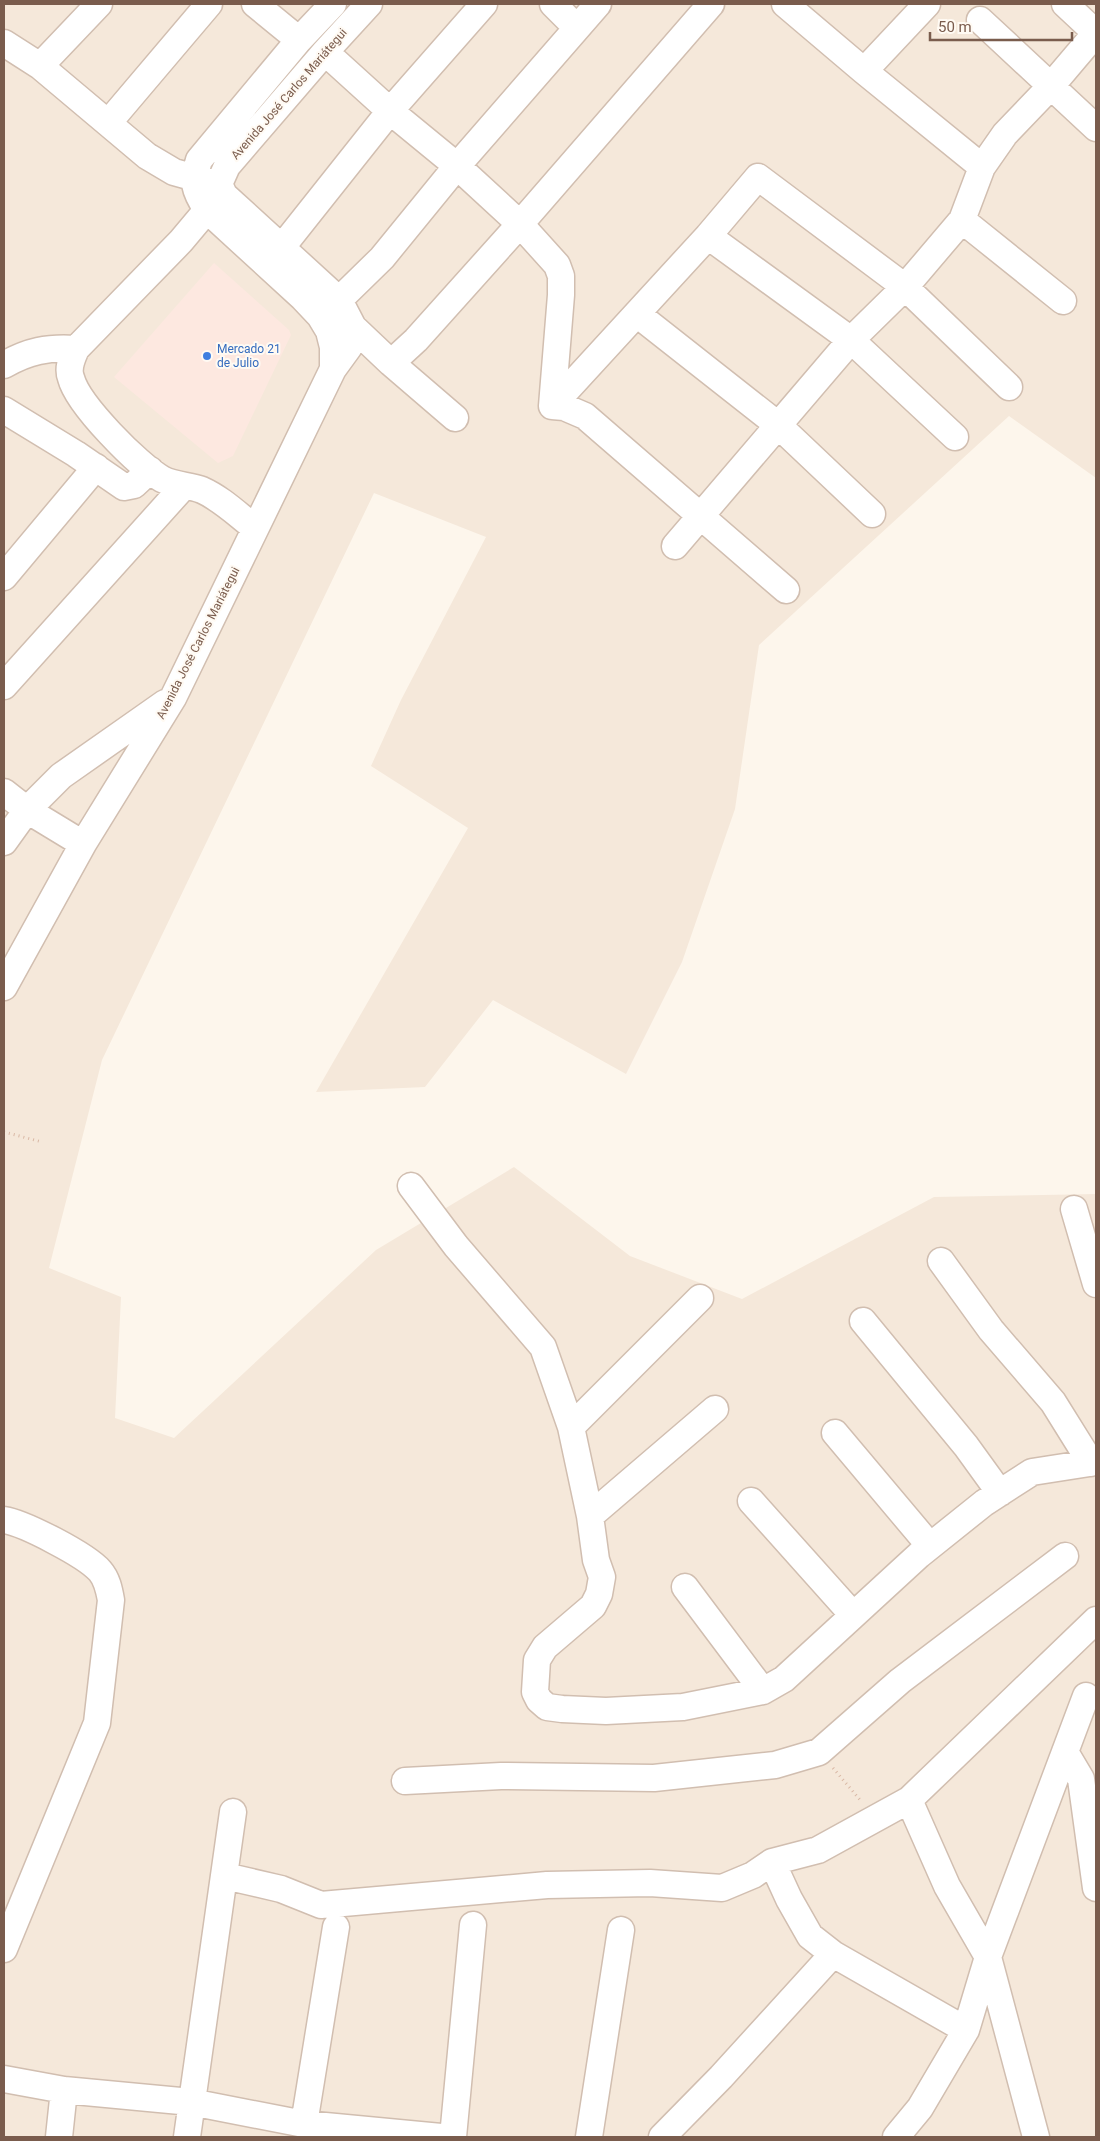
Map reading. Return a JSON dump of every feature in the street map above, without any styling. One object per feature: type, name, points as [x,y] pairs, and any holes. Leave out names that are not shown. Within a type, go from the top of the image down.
[{"type":"street","points":[[40,66],[99,4]]},
{"type":"street","points":[[108,122],[209,4]]},
{"type":"street","points":[[255,4],[299,40]]},
{"type":"street","name":"Avenida José Carlos Mariátegui","points":[[4,988],[83,844],[173,698],[333,370],[349,347],[353,327],[339,300],[282,247],[217,196],[197,194],[194,178],[199,160],[299,40],[332,4]]},
{"type":"street","name":"Avenida José Carlos Mariátegui","points":[[217,196],[227,166],[369,4]]},
{"type":"street","points":[[282,247],[390,111],[484,4]]},
{"type":"street","points":[[553,4],[577,28]]},
{"type":"street","points":[[339,300],[382,258],[458,166],[598,4]]},
{"type":"street","points":[[391,363],[416,340],[520,224],[711,4]]},
{"type":"street","points":[[785,4],[982,167]]},
{"type":"street","points":[[864,71],[927,4]]},
{"type":"street","points":[[675,546],[702,517],[851,340],[905,287],[962,220],[982,167],[1006,134],[1051,86],[1096,33],[1065,4]]},
{"type":"street","points":[[980,20],[1096,128]]},
{"type":"street","points":[[4,43],[40,66],[148,156],[174,172],[194,178]]},
{"type":"street","points":[[325,52],[390,111],[458,166],[520,224],[556,265],[561,276],[558,356],[552,406]]},
{"type":"street","points":[[552,406],[708,236],[758,177],[905,287],[1008,387]]},
{"type":"street","points":[[217,196],[181,241],[76,349],[70,362],[70,378],[85,405],[150,470],[163,479],[182,487],[200,489],[216,498],[255,528]]},
{"type":"street","name":"Avenida José Carlos Mariátegui","points":[[217,196],[320,316],[329,332],[333,346],[333,370]]},
{"type":"street","points":[[962,220],[1063,301]]},
{"type":"street","points":[[708,236],[851,340],[955,437]]},
{"type":"street","points":[[637,314],[778,425],[872,514]]},
{"type":"street","points":[[353,327],[391,363],[456,418]]},
{"type":"street","points":[[4,365],[36,350],[76,349]]},
{"type":"street","points":[[552,406],[564,407],[585,416],[786,590]]},
{"type":"street","points":[[7,418],[96,467],[124,487],[134,485],[150,470]]},
{"type":"street","points":[[4,577],[96,467]]},
{"type":"street","points":[[4,686],[182,487]]},
{"type":"street","points":[[4,842],[27,810],[61,776],[173,698]]},
{"type":"street","points":[[4,792],[27,810],[83,844]]},
{"type":"street","points":[[411,1186],[456,1246],[543,1347],[571,1427],[590,1516],[596,1560],[602,1577],[599,1594],[593,1606],[545,1647],[537,1660],[535,1692],[539,1700],[547,1707],[606,1711],[682,1707],[764,1691],[784,1679],[930,1546],[1000,1493],[1032,1472],[1094,1462],[1053,1402],[991,1330],[941,1261]]},
{"type":"street","points":[[1074,1209],[1096,1284]]},
{"type":"street","points":[[571,1427],[700,1298]]},
{"type":"street","points":[[863,1321],[966,1446],[1000,1493]]},
{"type":"street","points":[[590,1516],[715,1409]]},
{"type":"street","points":[[835,1433],[930,1546]]},
{"type":"street","points":[[751,1501],[853,1615]]},
{"type":"street","points":[[4,1520],[16,1523],[52,1540],[94,1565],[106,1580],[111,1600],[97,1723],[4,1949]]},
{"type":"street","points":[[405,1781],[502,1776],[654,1778],[775,1765],[819,1752],[900,1680],[1065,1556]]},
{"type":"street","points":[[685,1587],[764,1691]]},
{"type":"street","points":[[225,1876],[282,1889],[321,1905],[547,1885],[650,1883],[722,1888],[753,1875],[772,1862],[818,1850],[909,1800],[1096,1620]]},
{"type":"street","points":[[896,2137],[920,2108],[966,2030],[988,1957],[1086,1696]]},
{"type":"street","points":[[1066,1752],[1081,1779],[1096,1888]]},
{"type":"street","points":[[909,1800],[947,1886],[988,1957],[1036,2137]]},
{"type":"street","points":[[187,2137],[233,1812]]},
{"type":"street","points":[[772,1862],[789,1899],[810,1936],[833,1954],[966,2030]]},
{"type":"street","points":[[453,2137],[474,1925]]},
{"type":"street","points":[[304,2124],[336,1927]]},
{"type":"street","points":[[588,2137],[621,1930]]},
{"type":"street","points":[[662,2137],[721,2077],[833,1954]]},
{"type":"street","points":[[4,2079],[64,2090],[191,2102],[304,2124],[441,2137]]},
{"type":"street","points":[[59,2137],[64,2090]]},
{"type":"path","points":[[4,1132],[42,1142]]},
{"type":"path","points":[[819,1752],[876,1818]]},
{"type":"shaded area","points":[[4,4],[1096,4],[1096,478],[1009,416],[759,645],[735,809],[682,962],[626,1074],[493,1000],[425,1087],[316,1092],[468,828],[371,766],[401,700],[486,537],[374,493],[102,1060],[49,1268],[121,1297],[115,1418],[174,1438],[376,1250],[514,1167],[630,1256],[742,1299],[934,1197],[1096,1194],[1096,2137],[4,2137]]},
{"type":"shaded area","name":"Mercado 21 de Julio","points":[[214,263],[289,330],[291,335],[233,456],[218,463],[114,377]]},
{"type":"place","name":"Mercado 21 de Julio","points":[[207,356]]}]
